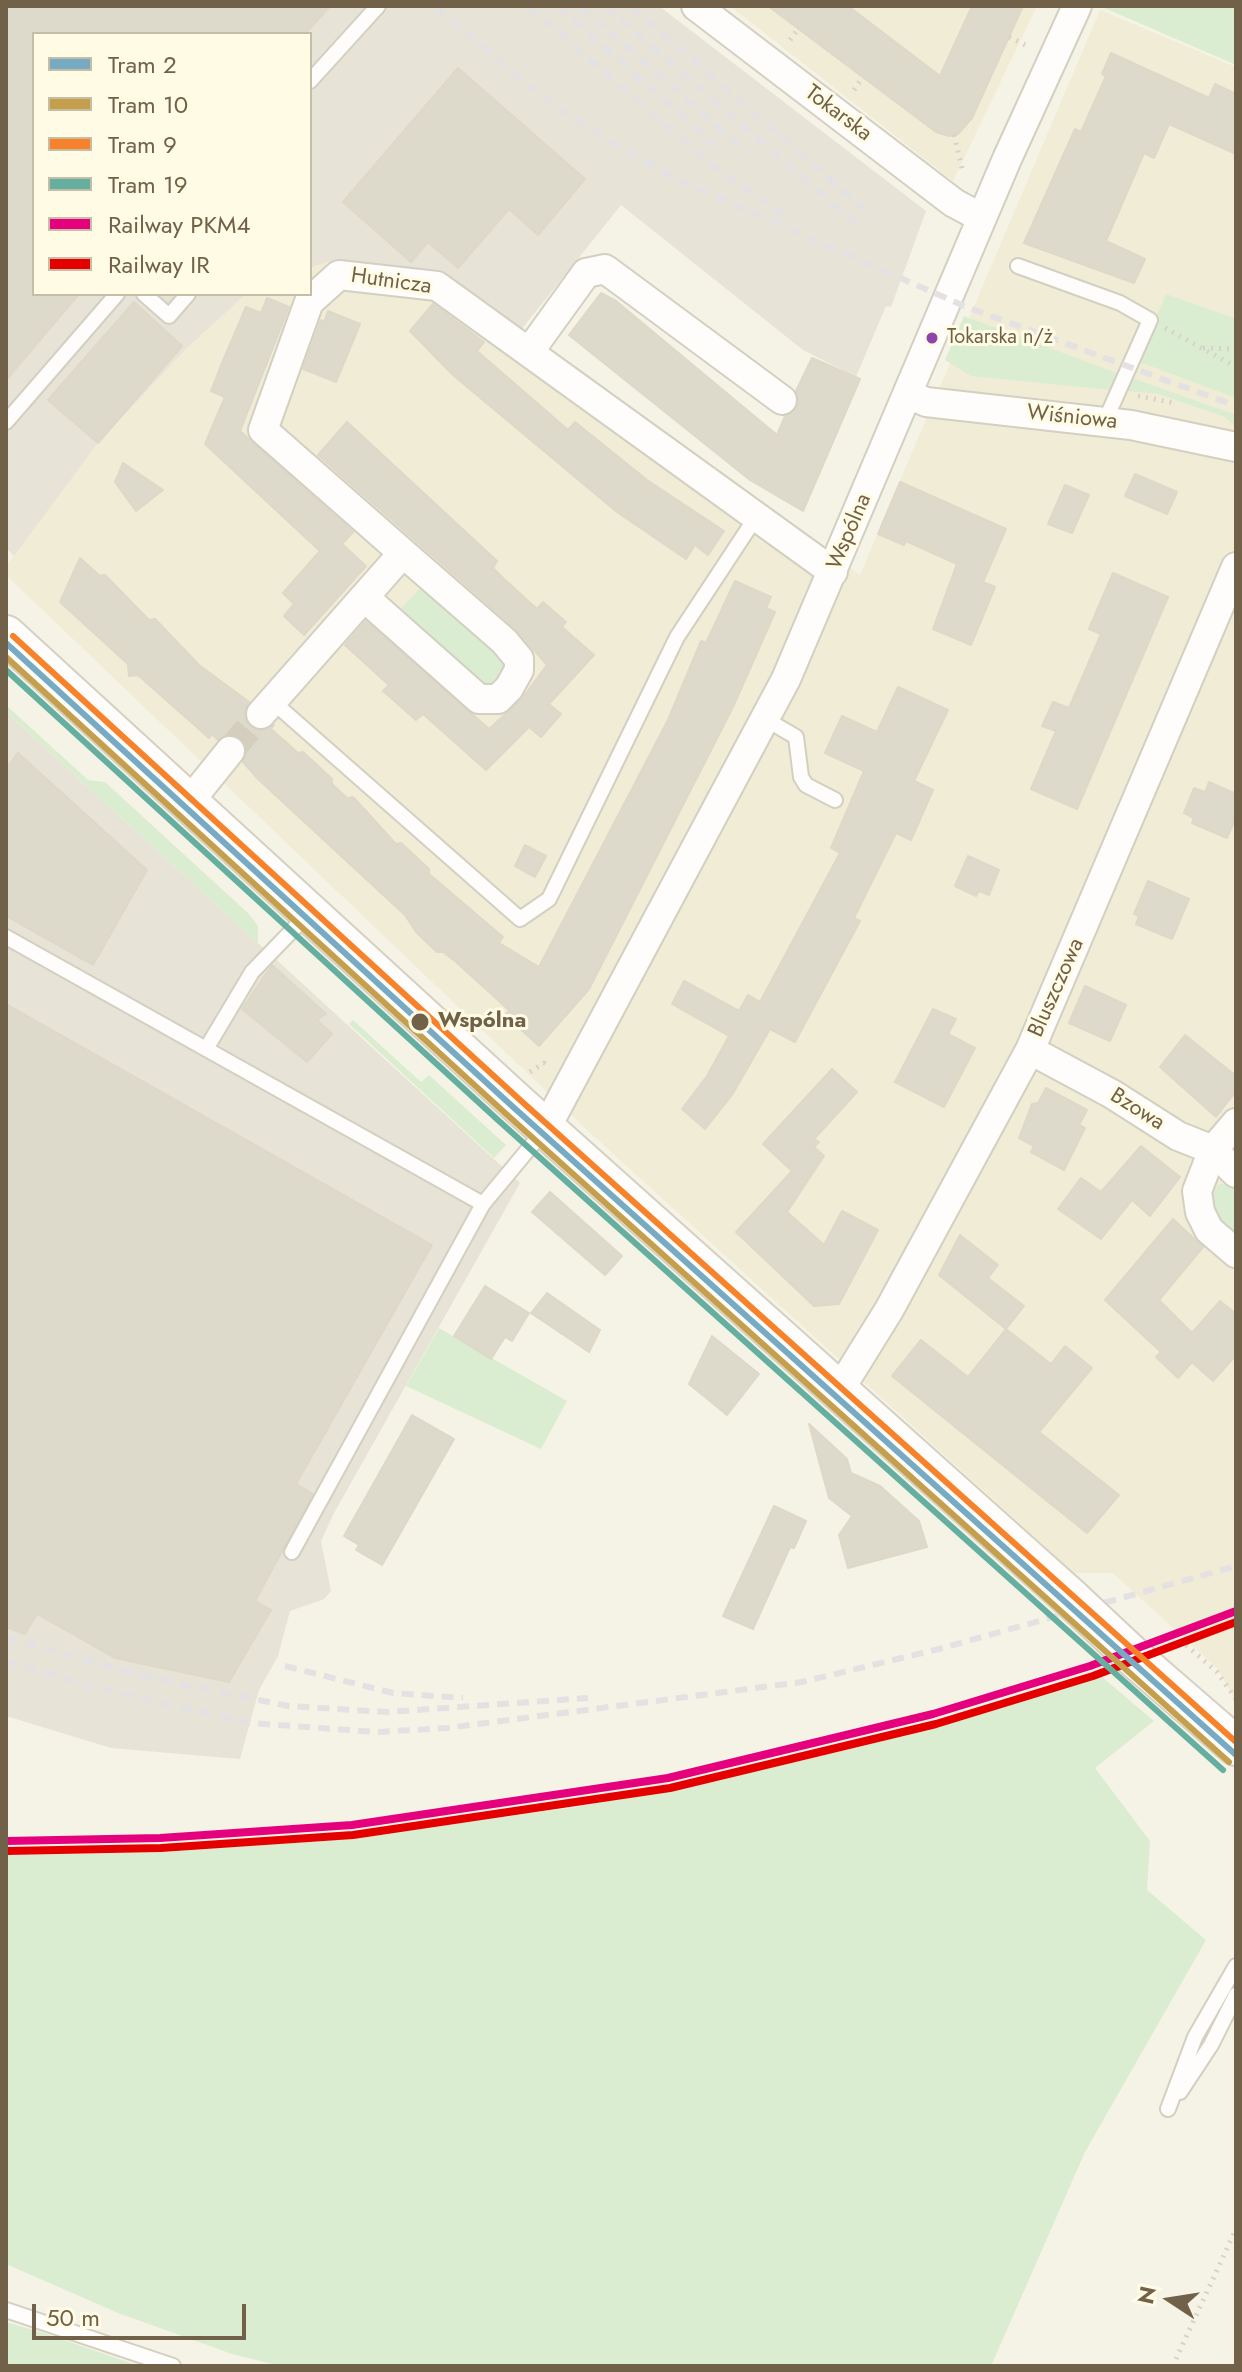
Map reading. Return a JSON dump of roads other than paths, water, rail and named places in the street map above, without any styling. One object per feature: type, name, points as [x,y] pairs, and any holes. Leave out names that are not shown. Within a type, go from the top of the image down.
[{"type":"street","name":"Tokarska","points":[[696,6],[954,203],[982,218]]},
{"type":"street","name":"Wspólna","points":[[546,1128],[767,720],[833,572],[982,218],[1077,6]]},
{"type":"street","points":[[529,352],[586,273],[605,269],[782,400]]},
{"type":"street","name":"Hutnicza","points":[[403,553],[263,430],[309,302],[339,275],[437,286],[833,572]]},
{"type":"street","name":"Wiśniowa","points":[[908,394],[926,402],[1105,421],[1236,447]]},
{"type":"street","points":[[266,708],[364,597],[403,553],[504,641],[519,659],[519,670],[509,688],[498,699],[479,699],[364,597]]},
{"type":"street","name":"Bluszczowa","points":[[840,1389],[889,1310],[1030,1050],[1236,567]]},
{"type":"street","points":[[6,635],[546,1128],[1236,1746]]},
{"type":"street","points":[[189,802],[230,751]]},
{"type":"street","name":"Bzowa","points":[[1030,1050],[1112,1094],[1178,1136],[1213,1150]]},
{"type":"street","points":[[1236,1123],[1213,1150],[1197,1191],[1200,1212],[1209,1230],[1236,1253]]},
{"type":"street","points":[[1213,1150],[1236,1173]]},
{"type":"lane","points":[[312,79],[378,6]]},
{"type":"lane","points":[[1018,266],[1120,303],[1150,320],[1105,421]]},
{"type":"lane","points":[[6,422],[115,296]]},
{"type":"lane","points":[[146,296],[169,316],[186,296]]},
{"type":"lane","points":[[266,708],[520,919],[549,899],[677,637],[756,517]]},
{"type":"lane","points":[[767,720],[796,737],[801,777],[806,785],[835,800]]},
{"type":"lane","points":[[206,1049],[252,972],[310,913]]},
{"type":"lane","points":[[6,937],[483,1204]]},
{"type":"lane","points":[[292,1552],[483,1204],[546,1128]]},
{"type":"lane","points":[[1236,1966],[1195,2037],[1168,2109],[1201,2062],[1236,1995]]},
{"type":"lane","points":[[6,2310],[173,2366]]},
{"type":"tunnel","points":[[230,751],[261,714]]},
{"type":"railway","points":[[436,6],[568,115],[672,177],[964,306],[1236,406]]},
{"type":"railway","points":[[528,6],[713,166],[791,220]]},
{"type":"railway","points":[[558,6],[716,146]]},
{"type":"railway","points":[[580,6],[748,153]]},
{"type":"railway","points":[[605,6],[860,227]]},
{"type":"railway","points":[[631,6],[873,217]]},
{"type":"railway","points":[[6,1661],[87,1685],[250,1723],[377,1732],[447,1728],[802,1682],[939,1649],[1236,1566]]},
{"type":"railway","points":[[6,1637],[143,1676],[288,1706],[388,1712],[588,1698]]},
{"type":"railway","points":[[285,1666],[393,1693],[463,1698]]},
{"type":"tram line","name":"9","points":[[13,636],[519,1099],[1236,1742]]},
{"type":"tram line","name":"2","points":[[6,643],[512,1106],[1236,1755]]},
{"type":"tram line","name":"10","points":[[6,657],[505,1113],[1229,1762]]},
{"type":"tram line","name":"19","points":[[6,670],[499,1121],[1223,1770]]},
{"type":"rail line","name":"PKM4","points":[[6,1841],[160,1838],[352,1825],[668,1778],[933,1714],[1090,1666],[1236,1611]]},
{"type":"rail line","name":"IR","points":[[6,1851],[161,1848],[353,1835],[670,1788],[936,1724],[1093,1676],[1236,1622]]},
{"type":"place","name":"Tokarska n/ż","points":[[932,338]]},
{"type":"place","name":"Wspólna","points":[[420,1022]]}]
